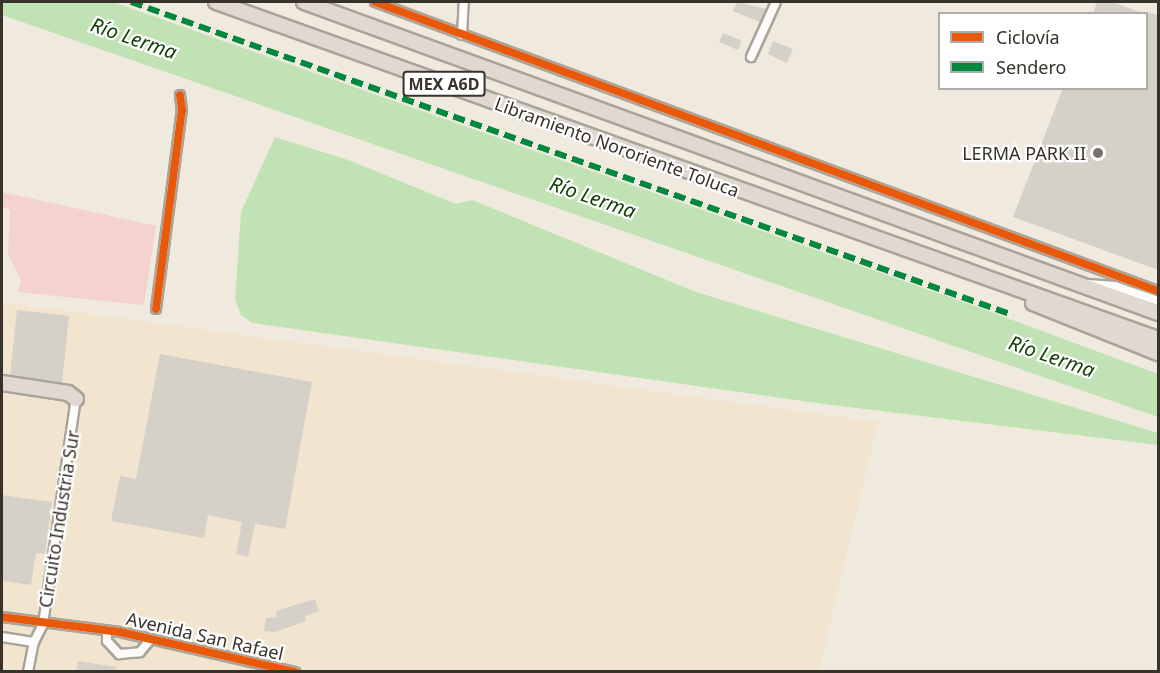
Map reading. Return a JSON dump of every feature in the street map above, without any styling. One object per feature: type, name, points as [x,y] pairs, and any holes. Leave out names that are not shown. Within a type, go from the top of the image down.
[{"type":"highway","name":"Libramiento Nororiente Toluca","points":[[216,2],[1018,290]]},
{"type":"highway","name":"Libramiento Nororiente Toluca","points":[[303,2],[1084,284],[1158,313]]},
{"type":"highway","points":[[1018,290],[1158,339]]},
{"type":"highway","points":[[1018,290],[1049,311],[1158,353]]},
{"type":"highway","points":[[2,383],[68,393],[76,399]]},
{"type":"street","points":[[375,2],[1158,291]]},
{"type":"street","points":[[462,35],[464,2]]},
{"type":"street","points":[[751,57],[776,2]]},
{"type":"street","points":[[156,309],[182,110],[180,94]]},
{"type":"street","points":[[1084,284],[1115,286],[1158,301]]},
{"type":"street","name":"Circuito Industria Sur","points":[[28,672],[34,642],[43,624],[76,399]]},
{"type":"street","name":"Avenida San Rafael","points":[[2,617],[151,639],[295,672]]},
{"type":"street","points":[[106,631],[107,641],[119,654],[140,652],[151,639]]},
{"type":"street","points":[[2,638],[34,642]]},
{"type":"shaded area","points":[[2,192],[156,226],[144,305],[18,292],[21,280],[8,254],[10,210],[2,207]]},
{"type":"shaded area","points":[[2,302],[878,422],[819,671],[2,672]]},
{"type":"water","name":"Río Lerma","points":[[2,2],[113,2],[983,309],[1158,374],[1158,417],[2,15]]},
{"type":"water","points":[[275,137],[351,161],[456,204],[472,200],[696,292],[1158,433],[1158,445],[824,404],[252,323],[241,315],[235,300],[241,212]]},
{"type":"building","points":[[737,2],[766,9],[760,22],[733,11]]},
{"type":"building","points":[[1097,2],[1112,2],[1140,12],[1094,12]]},
{"type":"building","name":"LERMA PARK II","points":[[1148,12],[1158,15],[1158,270],[1013,217],[1062,90],[1148,90]]},
{"type":"building","points":[[723,33],[742,41],[738,50],[719,42]]},
{"type":"building","points":[[773,41],[793,49],[787,63],[768,54]]},
{"type":"building","points":[[17,310],[69,316],[62,383],[10,375]]},
{"type":"building","points":[[160,354],[312,382],[285,529],[255,524],[248,557],[236,554],[242,522],[208,515],[204,538],[111,521],[120,476],[136,479]]},
{"type":"building","points":[[2,495],[52,502],[45,554],[36,553],[31,585],[2,581]]},
{"type":"building","points":[[315,599],[319,611],[305,616],[306,621],[275,632],[264,631],[266,618],[277,617],[276,611]]},
{"type":"building","points":[[78,661],[116,667],[115,672],[76,672]]},
{"type":"marked path","points":[[131,2],[1013,315]]},
{"type":"cycle path","points":[[375,2],[1158,291]]},
{"type":"cycle path","points":[[156,309],[182,110],[180,95]]},
{"type":"cycle path","points":[[2,617],[120,632],[295,672]]},
{"type":"place","name":"LERMA PARK II","points":[[1098,153]]}]
